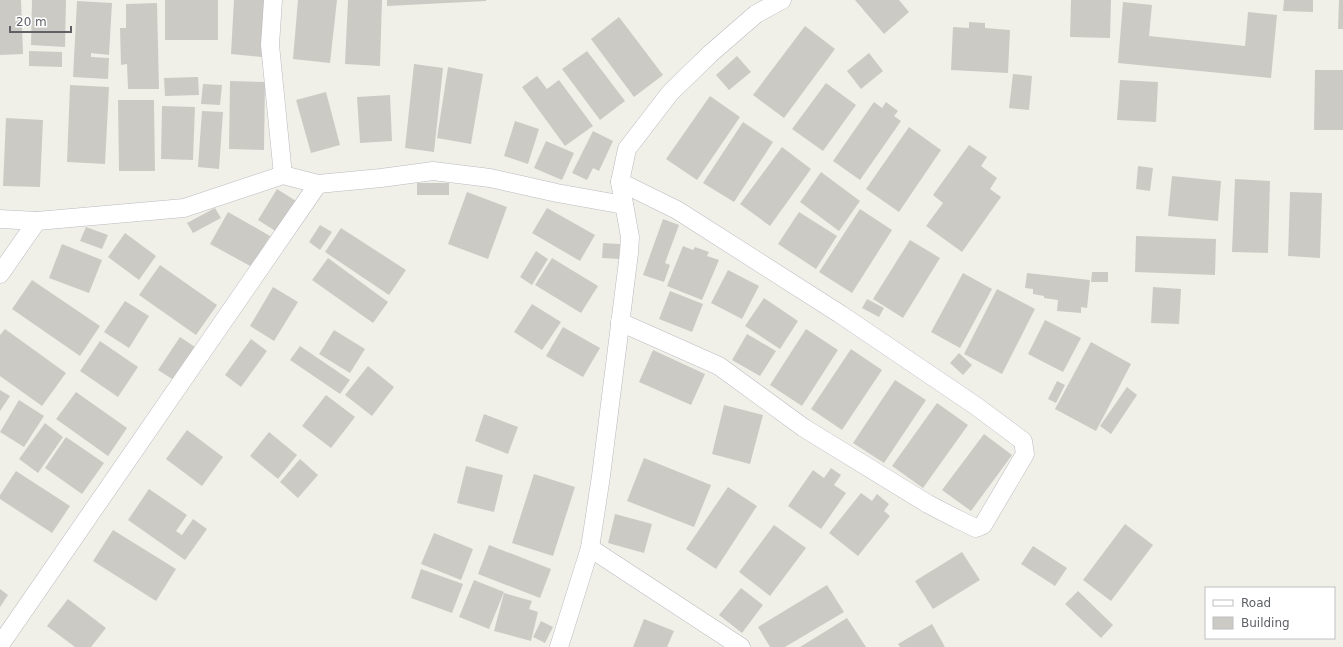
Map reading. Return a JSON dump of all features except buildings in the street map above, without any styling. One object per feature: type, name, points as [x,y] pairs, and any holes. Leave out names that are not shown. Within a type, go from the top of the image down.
[{"type":"street","points":[[273,0],[270,45],[283,176]]},
{"type":"street","points":[[559,647],[590,548],[601,476],[629,253],[630,237],[620,182],[627,149],[670,93],[710,54],[756,14],[782,0]]},
{"type":"street","points":[[0,219],[37,221],[184,208],[283,176],[318,184],[433,172],[490,178],[557,193],[624,205]]},
{"type":"street","points":[[620,182],[676,210],[853,323],[976,406],[1023,441],[1025,454],[983,526],[976,528],[957,520],[928,504],[804,428],[719,366],[620,322]]},
{"type":"street","points":[[0,645],[318,184]]},
{"type":"street","points":[[0,274],[37,221]]},
{"type":"street","points":[[590,548],[740,647]]}]
